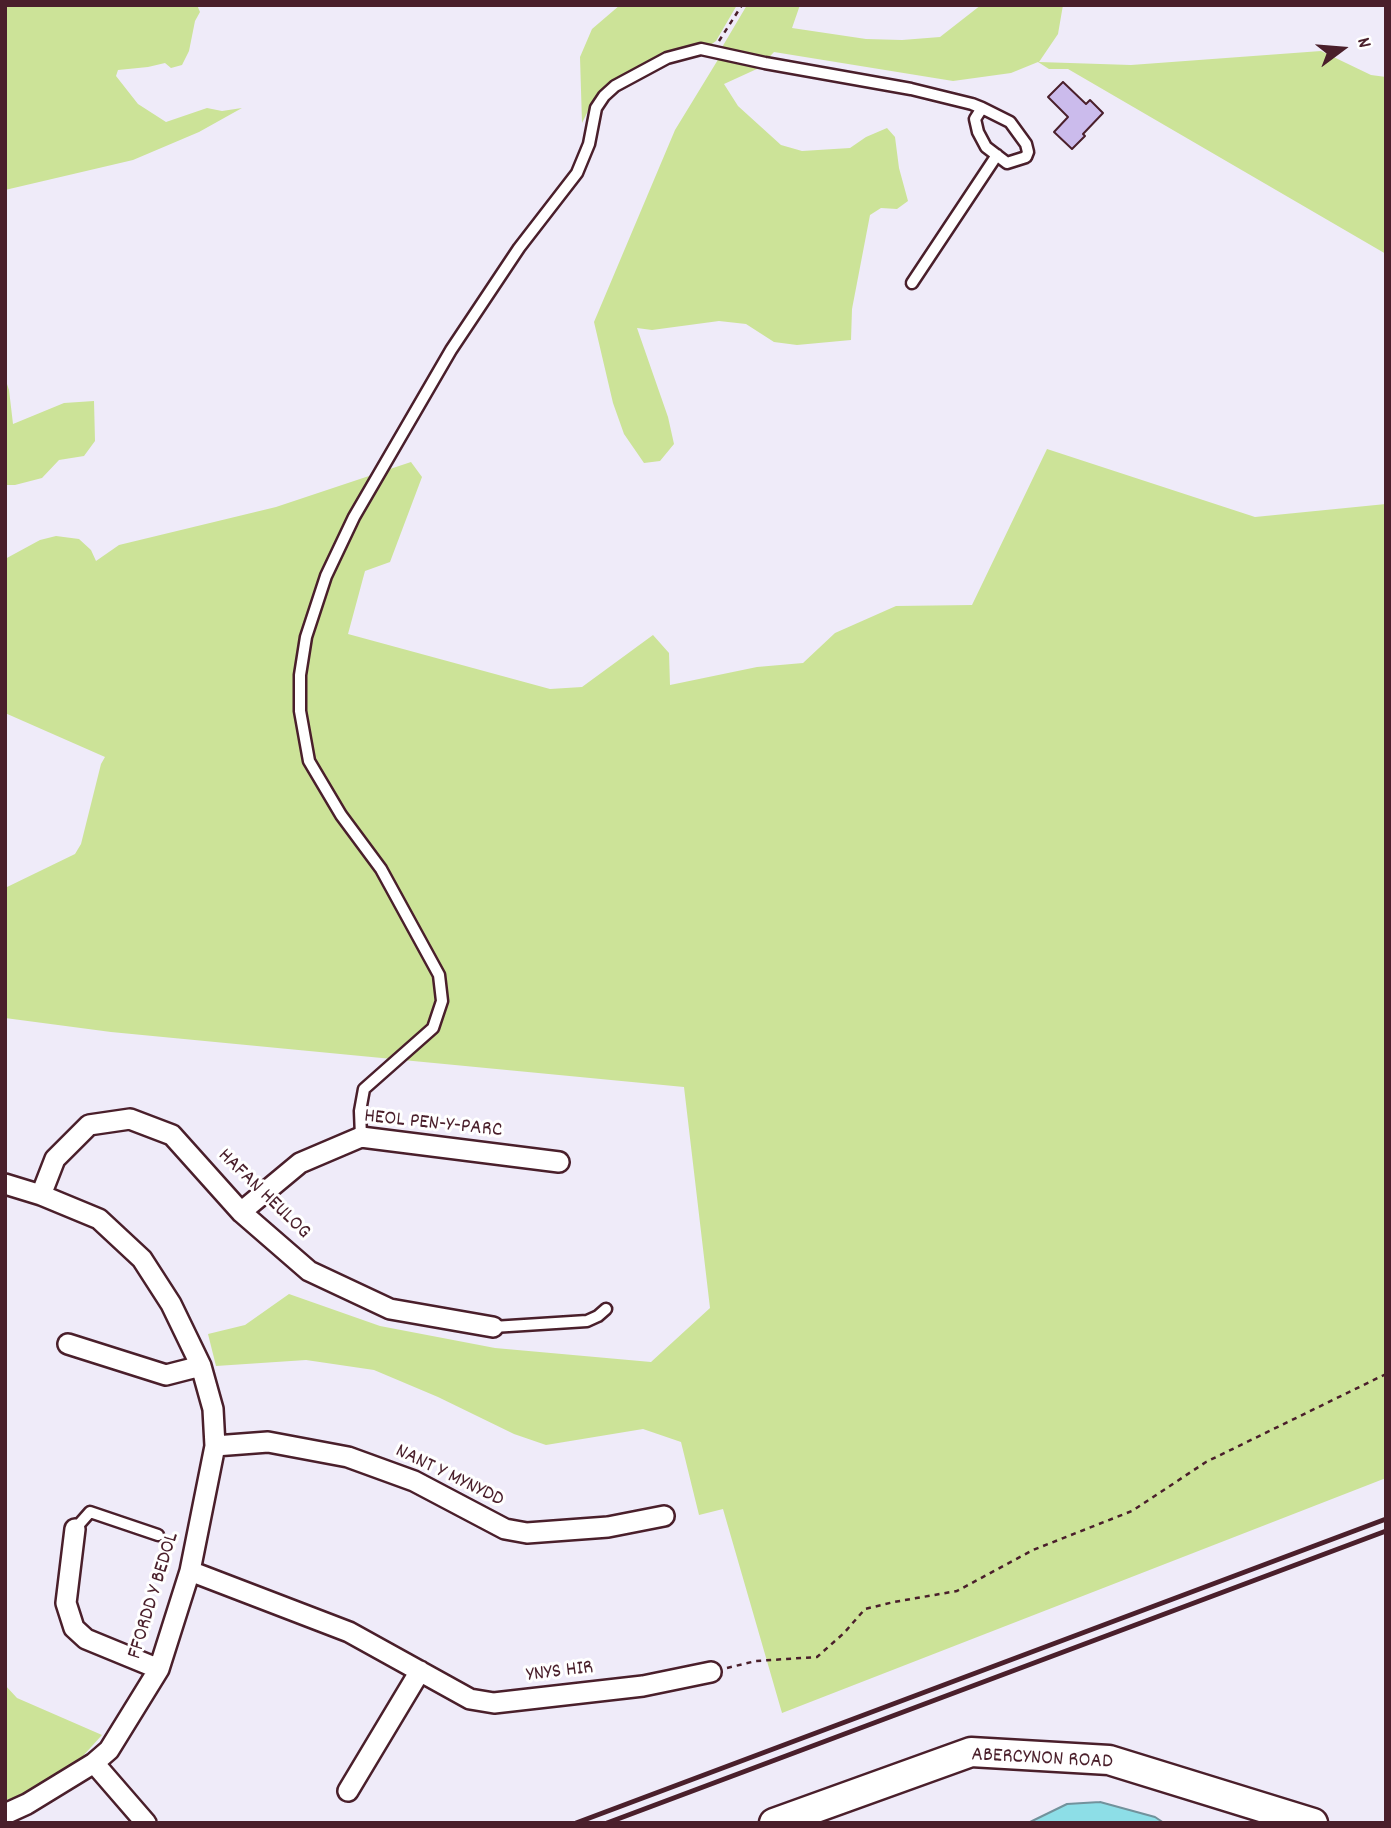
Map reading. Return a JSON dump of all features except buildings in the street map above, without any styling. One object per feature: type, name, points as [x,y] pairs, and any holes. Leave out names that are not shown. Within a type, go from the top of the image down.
[{"type":"street","name":"HAFAN HEULOG","points":[[41,1195],[55,1159],[89,1125],[130,1119],[172,1135],[241,1212],[309,1270],[390,1309],[493,1327]]},
{"type":"street","name":"HEOL PEN-Y-PARC","points":[[241,1212],[300,1163],[361,1137],[559,1162]]},
{"type":"street","points":[[5,1184],[41,1195]]},
{"type":"street","name":"FFORDD Y BEDOL","points":[[5,1814],[27,1804],[94,1763],[109,1749],[159,1669],[190,1571],[215,1446],[213,1409],[201,1366],[171,1304],[142,1259],[99,1219],[41,1195]]},
{"type":"street","points":[[68,1344],[166,1375],[201,1366]]},
{"type":"street","name":"NANT Y MYNYDD","points":[[215,1446],[268,1441],[348,1457],[414,1481],[505,1529],[527,1534],[608,1527],[664,1516]]},
{"type":"street","points":[[75,1529],[66,1603],[74,1629],[86,1639],[159,1669]]},
{"type":"street","name":"YNYS HIR","points":[[190,1571],[349,1632],[470,1699],[494,1703],[643,1686],[711,1672]]},
{"type":"street","points":[[348,1791],[420,1671]]},
{"type":"street","name":"ABERCYNON ROAD","points":[[774,1823],[971,1752],[1109,1760],[1313,1823]]},
{"type":"street","points":[[94,1763],[146,1823]]},
{"type":"lane","points":[[361,1137],[360,1111],[364,1089],[433,1028],[442,1000],[439,975],[381,869],[329,798],[309,761],[300,711],[300,675],[306,637],[326,576],[354,517],[451,350],[519,248],[577,173],[589,144],[596,108],[615,86],[667,58],[701,49],[911,89],[972,104],[982,108],[1010,122],[1021,135],[1028,152],[1026,157],[1007,163],[986,148],[975,119],[982,108]]},
{"type":"lane","points":[[912,283],[997,155]]},
{"type":"lane","points":[[493,1327],[587,1321],[606,1309]]},
{"type":"lane","points":[[75,1529],[90,1511],[158,1535]]},
{"type":"path","points":[[712,51],[742,5]]},
{"type":"path","points":[[711,1672],[756,1661],[817,1657],[844,1633],[865,1609],[957,1591],[1033,1550],[1132,1511],[1206,1462],[1386,1374]]},
{"type":"green space","points":[[5,5],[197,5],[200,12],[195,21],[189,51],[182,65],[171,68],[165,63],[118,70],[116,76],[138,104],[166,122],[207,108],[222,111],[242,108],[199,132],[133,160],[5,190]]},
{"type":"green space","points":[[620,5],[737,5],[716,41],[709,46],[693,48],[601,92],[582,123],[580,57],[592,29]]},
{"type":"green space","points":[[747,5],[800,5],[792,28],[866,39],[902,40],[940,37],[981,5],[1063,5],[1058,34],[1039,62],[1131,65],[1321,51],[1371,75],[1386,77],[1386,254],[1068,69],[1049,69],[1038,62],[1011,73],[953,81],[774,52],[759,68],[724,84],[738,106],[781,145],[802,151],[850,148],[887,128],[895,137],[899,168],[908,201],[897,209],[881,208],[870,215],[852,309],[851,340],[797,345],[774,342],[746,324],[719,321],[652,330],[637,328],[668,417],[674,444],[660,461],[644,463],[624,434],[613,403],[594,322],[675,130],[719,58],[721,49]]},
{"type":"green space","points":[[5,378],[13,424],[64,403],[94,401],[95,441],[84,456],[59,460],[42,478],[5,485]]},
{"type":"green space","points":[[1047,449],[1255,517],[1386,504],[1386,1478],[782,1713],[723,1509],[699,1515],[681,1442],[643,1429],[546,1445],[514,1434],[374,1370],[306,1360],[216,1366],[208,1334],[245,1325],[289,1294],[380,1326],[495,1348],[651,1362],[710,1308],[684,1087],[111,1032],[5,1018],[5,888],[75,854],[81,844],[105,757],[5,713],[5,559],[40,540],[56,536],[79,539],[91,550],[96,561],[119,545],[276,507],[411,462],[422,477],[390,562],[365,571],[348,634],[550,689],[582,687],[653,635],[669,653],[670,685],[757,667],[803,663],[835,633],[896,606],[972,605]]},
{"type":"green space","points":[[5,1685],[17,1698],[102,1735],[73,1767],[21,1796],[5,1800]]},
{"type":"water","points":[[1100,1802],[1155,1817],[1164,1823],[1028,1823],[1067,1804]]},
{"type":"railway","points":[[576,1823],[1386,1519]]},
{"type":"railway","points":[[607,1823],[1386,1531]]}]
